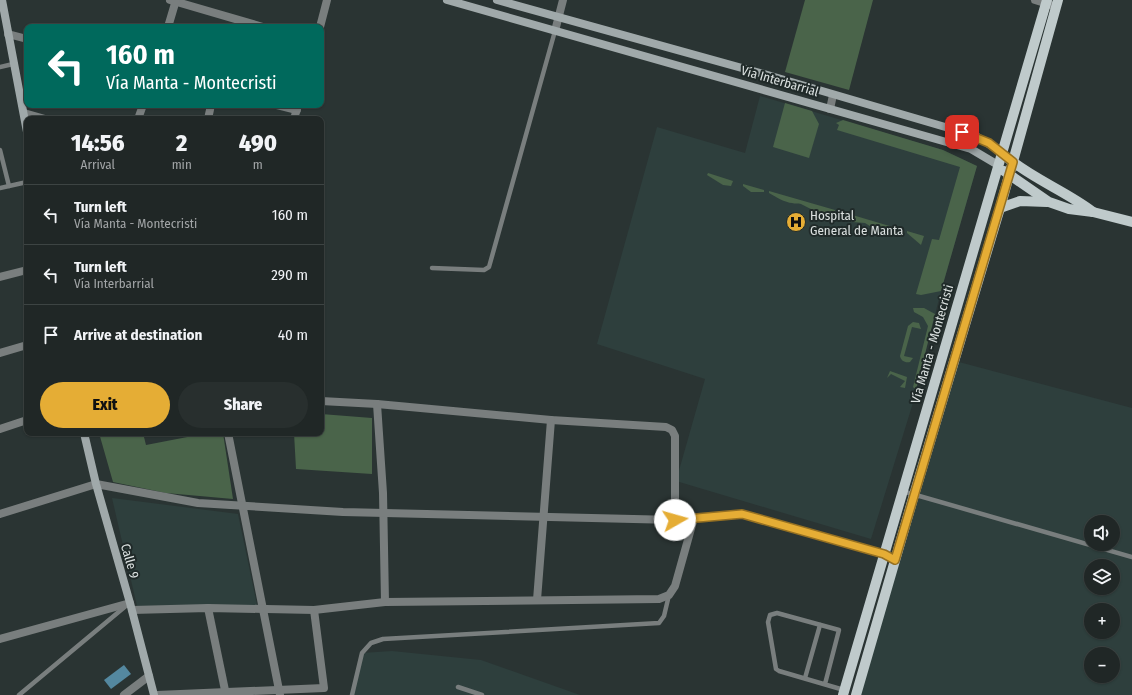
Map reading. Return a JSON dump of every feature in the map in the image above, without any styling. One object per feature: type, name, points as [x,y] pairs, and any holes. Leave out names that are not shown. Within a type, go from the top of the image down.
[{"type":"main road","points":[[2,0],[13,64],[24,116]]},
{"type":"main road","name":"Vía Interbarrial","points":[[447,0],[970,150],[998,165],[1009,175],[1049,202],[1069,209],[1093,212],[1132,222]]},
{"type":"main road","name":"Vía Interbarrial","points":[[497,0],[976,136],[989,143],[1028,173],[1077,199],[1093,212]]},
{"type":"main road","name":"Vía Manta - Montecristi","points":[[843,693],[1001,152],[1047,2]]},
{"type":"main road","name":"Vía Manta - Montecristi","points":[[856,695],[1000,208],[1058,3]]},
{"type":"main road","points":[[1000,208],[1020,201],[1049,202]]},
{"type":"main road","name":"Calle 9","points":[[85,436],[96,484],[149,676],[156,695]]},
{"type":"street","points":[[321,24],[327,0]]},
{"type":"street","points":[[555,30],[563,0]]},
{"type":"street","points":[[1035,0],[1058,3]]},
{"type":"street","points":[[169,24],[174,1],[253,24]]},
{"type":"street","points":[[8,34],[24,38]]},
{"type":"street","points":[[830,109],[833,95]]},
{"type":"street","points":[[24,113],[34,116]]},
{"type":"street","points":[[0,277],[24,271]]},
{"type":"street","points":[[0,353],[24,346]]},
{"type":"street","points":[[324,401],[377,404],[551,420],[666,427],[672,430],[675,436],[675,520]]},
{"type":"street","points":[[377,404],[383,513],[385,602]]},
{"type":"street","points":[[537,600],[551,420]]},
{"type":"street","points":[[0,429],[24,421]]},
{"type":"street","points":[[229,436],[280,693]]},
{"type":"street","points":[[0,514],[96,484],[198,503],[383,513],[675,520],[742,514],[884,554],[895,560]]},
{"type":"street","points":[[0,639],[131,607],[314,610],[385,602],[659,598],[669,595],[675,586],[694,518]]},
{"type":"street","points":[[208,608],[226,693]]},
{"type":"street","points":[[156,695],[280,693],[324,688],[314,610]]},
{"type":"street","points":[[124,695],[149,676]]},
{"type":"lane","points":[[432,268],[484,270],[489,267],[555,30]]},
{"type":"lane","points":[[0,67],[13,64]]},
{"type":"lane","points":[[0,150],[9,186]]},
{"type":"lane","points":[[0,188],[24,183]]},
{"type":"lane","points":[[902,491],[1132,557]]},
{"type":"lane","points":[[352,695],[362,653],[370,643],[382,639],[659,622],[664,616],[669,595]]},
{"type":"lane","points":[[18,695],[131,607]]},
{"type":"lane","points":[[825,684],[840,632],[838,629],[772,613],[768,618],[776,669],[825,684],[843,693]]},
{"type":"lane","points":[[805,678],[820,625]]},
{"type":"lane","points":[[458,687],[482,695]]},
{"type":"shaded area","name":"Hospital General de Manta","points":[[760,96],[943,150],[977,166],[941,291],[912,406],[871,539],[676,481],[705,379],[597,344],[657,127],[745,153]]},
{"type":"shaded area","points":[[959,362],[1132,408],[1132,695],[859,695]]},
{"type":"shaded area","points":[[112,498],[238,514],[257,605],[137,606]]},
{"type":"shaded area","points":[[392,651],[481,660],[580,695],[350,695],[362,653]]},
{"type":"green space","points":[[805,0],[873,0],[849,90],[785,72]]},
{"type":"green space","points":[[785,103],[812,111],[819,124],[809,158],[773,147]]},
{"type":"green space","points":[[843,120],[943,150],[977,166],[941,291],[921,295],[916,294],[932,239],[939,240],[960,167],[837,130],[839,125],[836,123]]},
{"type":"green space","points":[[708,173],[733,181],[731,186],[723,185],[707,175]]},
{"type":"green space","points":[[743,184],[764,190],[764,192],[751,192],[743,186]]},
{"type":"green space","points":[[769,191],[835,210],[835,212],[817,211],[801,204],[787,202],[769,193]]},
{"type":"green space","points":[[839,211],[903,230],[889,232],[886,230],[876,230],[865,223],[852,222],[838,214]]},
{"type":"green space","points":[[907,231],[924,236],[921,245],[907,233]]},
{"type":"green space","points":[[913,308],[924,308],[935,314],[916,390],[913,387],[928,326],[923,317],[914,312]]},
{"type":"green space","points":[[913,322],[919,323],[921,329],[912,327],[904,356],[913,358],[910,362],[906,362],[902,360],[900,356],[908,326]]},
{"type":"green space","points":[[890,371],[907,377],[905,388],[900,387],[905,381],[891,374],[887,378]]},
{"type":"green space","points":[[324,414],[372,418],[372,474],[296,469],[294,436],[324,436]]},
{"type":"green space","points":[[100,436],[144,436],[146,445],[192,436],[223,436],[233,499],[166,493],[113,482]]},
{"type":"water","points":[[124,665],[131,674],[111,689],[104,680]]},
{"type":"place","name":"Hospital General de Manta","points":[[796,222]]},
{"type":"route","points":[[675,520],[742,514],[884,554],[895,560],[1013,162],[989,143],[976,136],[962,132]]}]
